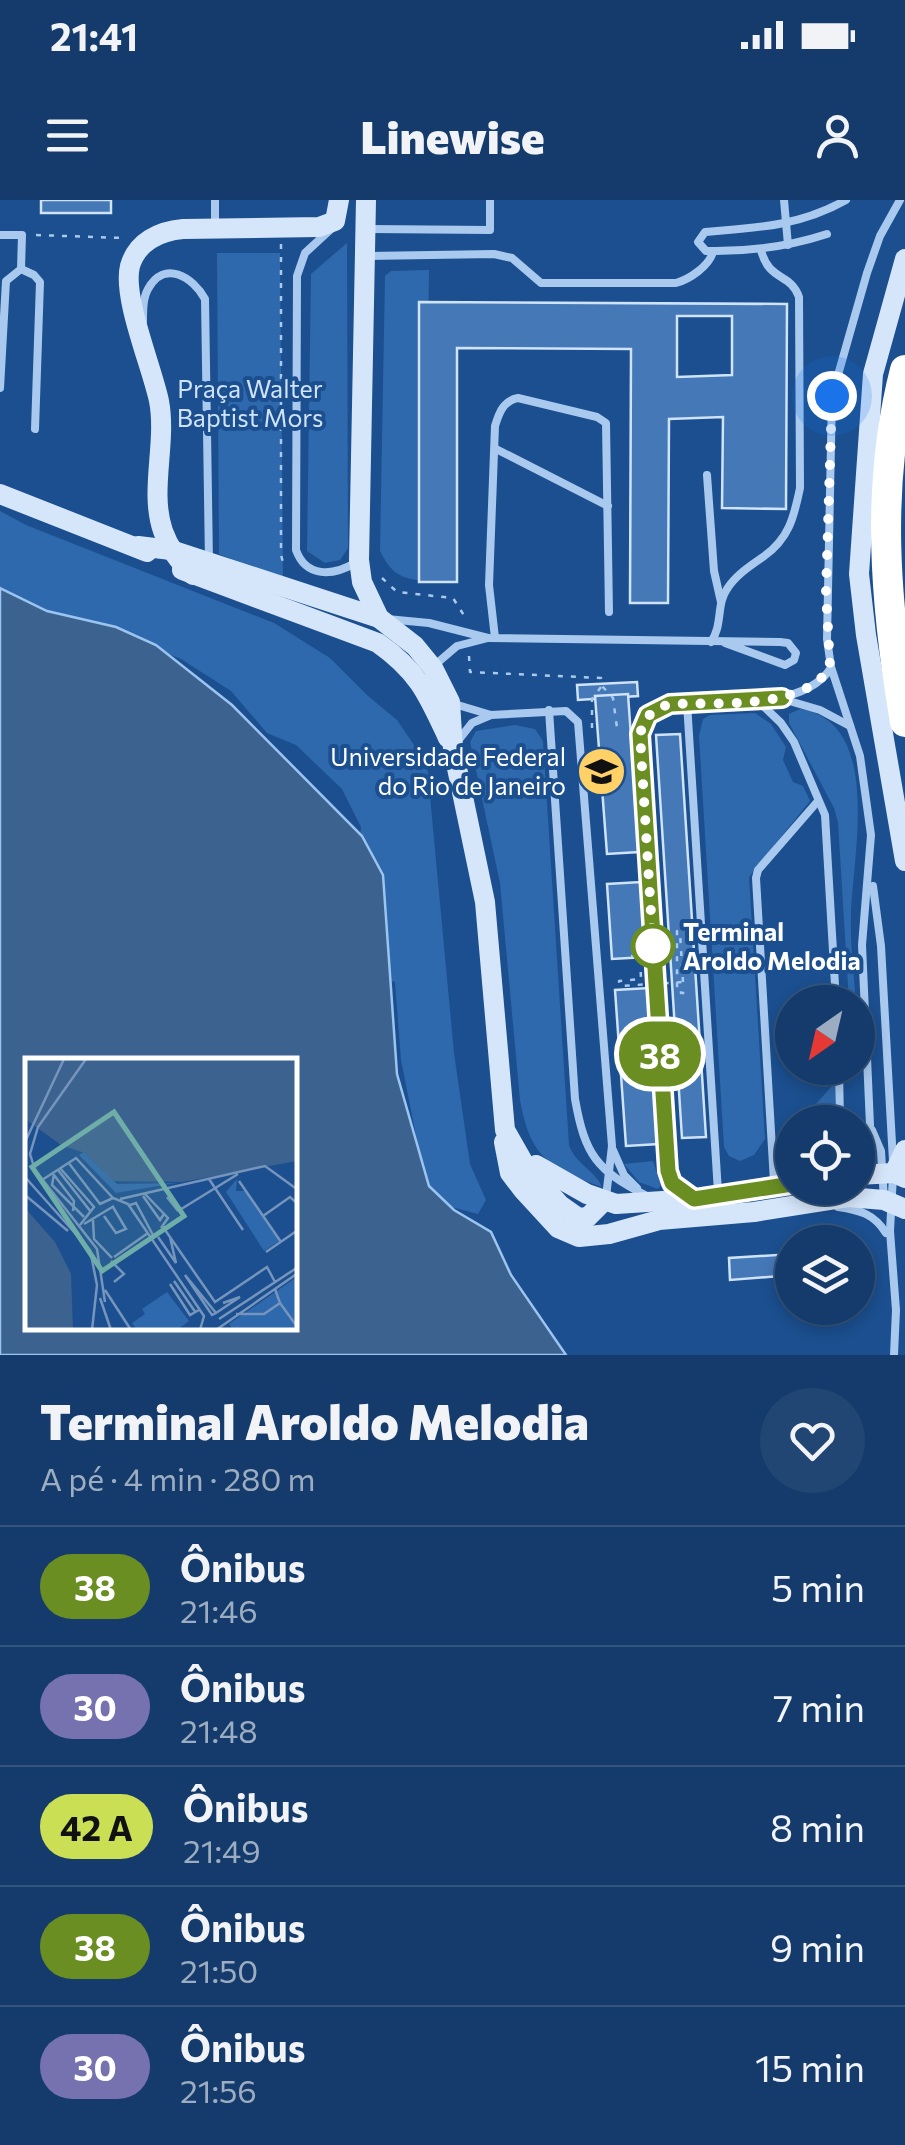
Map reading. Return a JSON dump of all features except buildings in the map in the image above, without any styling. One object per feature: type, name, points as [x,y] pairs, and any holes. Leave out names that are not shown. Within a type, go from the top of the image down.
[{"type":"highway","points":[[903,374],[889,455],[885,552],[888,617],[905,722]]},
{"type":"street","points":[[366,200],[359,560],[362,582],[381,619]]},
{"type":"street","points":[[171,550],[159,516],[159,404],[129,291],[134,257],[150,239],[170,230],[320,227],[337,210]]},
{"type":"street","points":[[905,259],[873,374],[859,574],[905,862]]},
{"type":"street","points":[[0,494],[201,568],[381,619],[415,646],[432,668],[450,702],[453,749],[488,918],[506,1162],[510,1173],[558,1228],[579,1237],[609,1234],[659,1220],[802,1205]]},
{"type":"street","points":[[138,546],[171,550],[201,568],[378,642],[423,683],[453,749]]},
{"type":"street","points":[[890,774],[905,810]]},
{"type":"street","points":[[505,1130],[526,1168],[569,1213],[587,1218],[604,1201],[630,1204],[653,1199],[694,1199],[775,1187]]},
{"type":"street","points":[[894,1175],[905,1150]]},
{"type":"lane","points":[[215,200],[215,228]]},
{"type":"lane","points":[[366,228],[490,230],[490,200]]},
{"type":"lane","points":[[784,200],[788,245]]},
{"type":"lane","points":[[827,234],[762,250],[706,252],[698,245],[698,238],[705,232],[737,232],[786,224],[846,200]]},
{"type":"lane","points":[[894,1355],[894,1175],[868,793],[830,667],[826,592],[832,396],[866,273],[900,200]]},
{"type":"lane","points":[[337,210],[328,234],[305,253],[297,276],[296,550],[305,565],[322,573],[343,570],[359,560]]},
{"type":"lane","points":[[0,235],[22,235],[21,269],[6,281],[0,388]]},
{"type":"lane","points":[[721,602],[727,588],[746,568],[786,536],[800,488],[799,297],[793,284],[769,270],[762,250]]},
{"type":"lane","points":[[366,256],[494,254],[512,258],[541,283],[676,283],[690,277],[714,252]]},
{"type":"lane","points":[[21,269],[40,282],[34,430]]},
{"type":"lane","points":[[142,334],[144,304],[152,283],[168,274],[192,280],[205,298],[207,313],[201,568]]},
{"type":"lane","points":[[492,638],[489,585],[498,414],[511,399],[603,420],[608,428],[609,612]]},
{"type":"lane","points":[[496,448],[608,506]]},
{"type":"lane","points":[[707,474],[714,571],[721,602],[720,624],[712,642]]},
{"type":"lane","points":[[381,619],[430,623],[492,638],[780,642],[788,643],[796,653],[794,660],[785,665],[725,643]]},
{"type":"lane","points":[[432,668],[448,652],[492,638]]},
{"type":"lane","points":[[694,1199],[672,1183],[668,1171],[640,734],[648,715],[670,704],[782,698],[807,691],[830,667]]},
{"type":"lane","points":[[782,698],[820,710],[850,726]]},
{"type":"lane","points":[[756,700],[794,742],[828,830],[835,985]]},
{"type":"lane","points":[[450,702],[492,715]]},
{"type":"lane","points":[[687,704],[719,1196]]},
{"type":"lane","points":[[548,710],[574,1099],[588,1152],[610,1176],[653,1199]]},
{"type":"lane","points":[[453,749],[472,723],[492,715],[566,710],[578,722],[612,1146],[604,1201]]},
{"type":"lane","points":[[777,1105],[756,878],[758,870],[818,801]]},
{"type":"lane","points":[[869,1105],[862,945],[871,871]]},
{"type":"lane","points":[[875,1137],[894,1175]]},
{"type":"lane","points":[[612,1146],[624,1175],[653,1199]]},
{"type":"lane","points":[[818,1205],[861,1210],[886,1233],[892,1213]]},
{"type":"path","points":[[22,235],[150,239]]},
{"type":"path","points":[[383,579],[397,592],[453,598],[466,618]]},
{"type":"path","points":[[468,644],[470,672],[600,678],[613,698],[616,728]]},
{"type":"path","points":[[592,728],[592,699],[602,686]]},
{"type":"path","points":[[631,956],[640,955],[641,979],[619,980],[620,986],[668,983],[684,982],[679,932],[675,934],[676,974],[677,986],[681,986],[681,994],[693,993]]},
{"type":"green space","name":"Praça Walter Baptist Mors","points":[[347,243],[348,548],[340,560],[325,563],[307,551],[311,274]]},
{"type":"green space","name":"Praça Walter Baptist Mors","points":[[217,253],[280,253],[283,580],[219,554]]},
{"type":"green space","points":[[429,270],[425,581],[397,574],[380,551],[385,276],[391,271]]},
{"type":"green space","points":[[0,511],[26,525],[274,623],[330,658],[397,720],[427,764],[454,1053],[470,1164],[486,1200],[478,1214],[429,1201],[401,1060],[395,982],[368,975],[353,904],[361,827],[342,789],[296,745],[267,733],[231,691],[181,659],[136,641],[0,601]]},
{"type":"green space","points":[[800,709],[826,719],[844,739],[853,765],[857,796],[851,927],[855,985],[848,985],[838,822],[789,723],[789,714]]},
{"type":"green space","points":[[755,713],[771,724],[786,747],[783,760],[793,782],[803,786],[810,801],[749,877],[765,1139],[754,1155],[740,1161],[729,1156],[724,1147],[699,736],[703,719],[710,715]]},
{"type":"green space","points":[[515,725],[535,729],[543,741],[569,1145],[602,1187],[545,1158],[530,1135],[520,1100],[500,883],[470,742],[476,731]]},
{"type":"green space","points":[[832,1086],[836,1086],[835,1105],[815,1105]]},
{"type":"green space","points":[[653,1161],[661,1185],[658,1189],[639,1182],[624,1164]]},
{"type":"shaded area","points":[[0,588],[47,611],[116,627],[156,645],[232,705],[362,836],[383,875],[397,1074],[429,1186],[454,1210],[491,1232],[511,1275],[566,1355],[0,1355]]},
{"type":"bus line","name":"38","points":[[775,1187],[694,1199],[672,1183],[668,1171],[640,734],[648,715],[670,704],[782,698]]},
{"type":"place","name":"Universidade Federal do Rio de Janeiro","points":[[601,771]]},
{"type":"place","name":"Terminal Aroldo Melodia","points":[[653,946]]},
{"type":"route","points":[[653,946],[640,734],[643,722],[657,708],[670,704],[794,695],[818,683],[830,667],[826,592],[832,396]]}]
